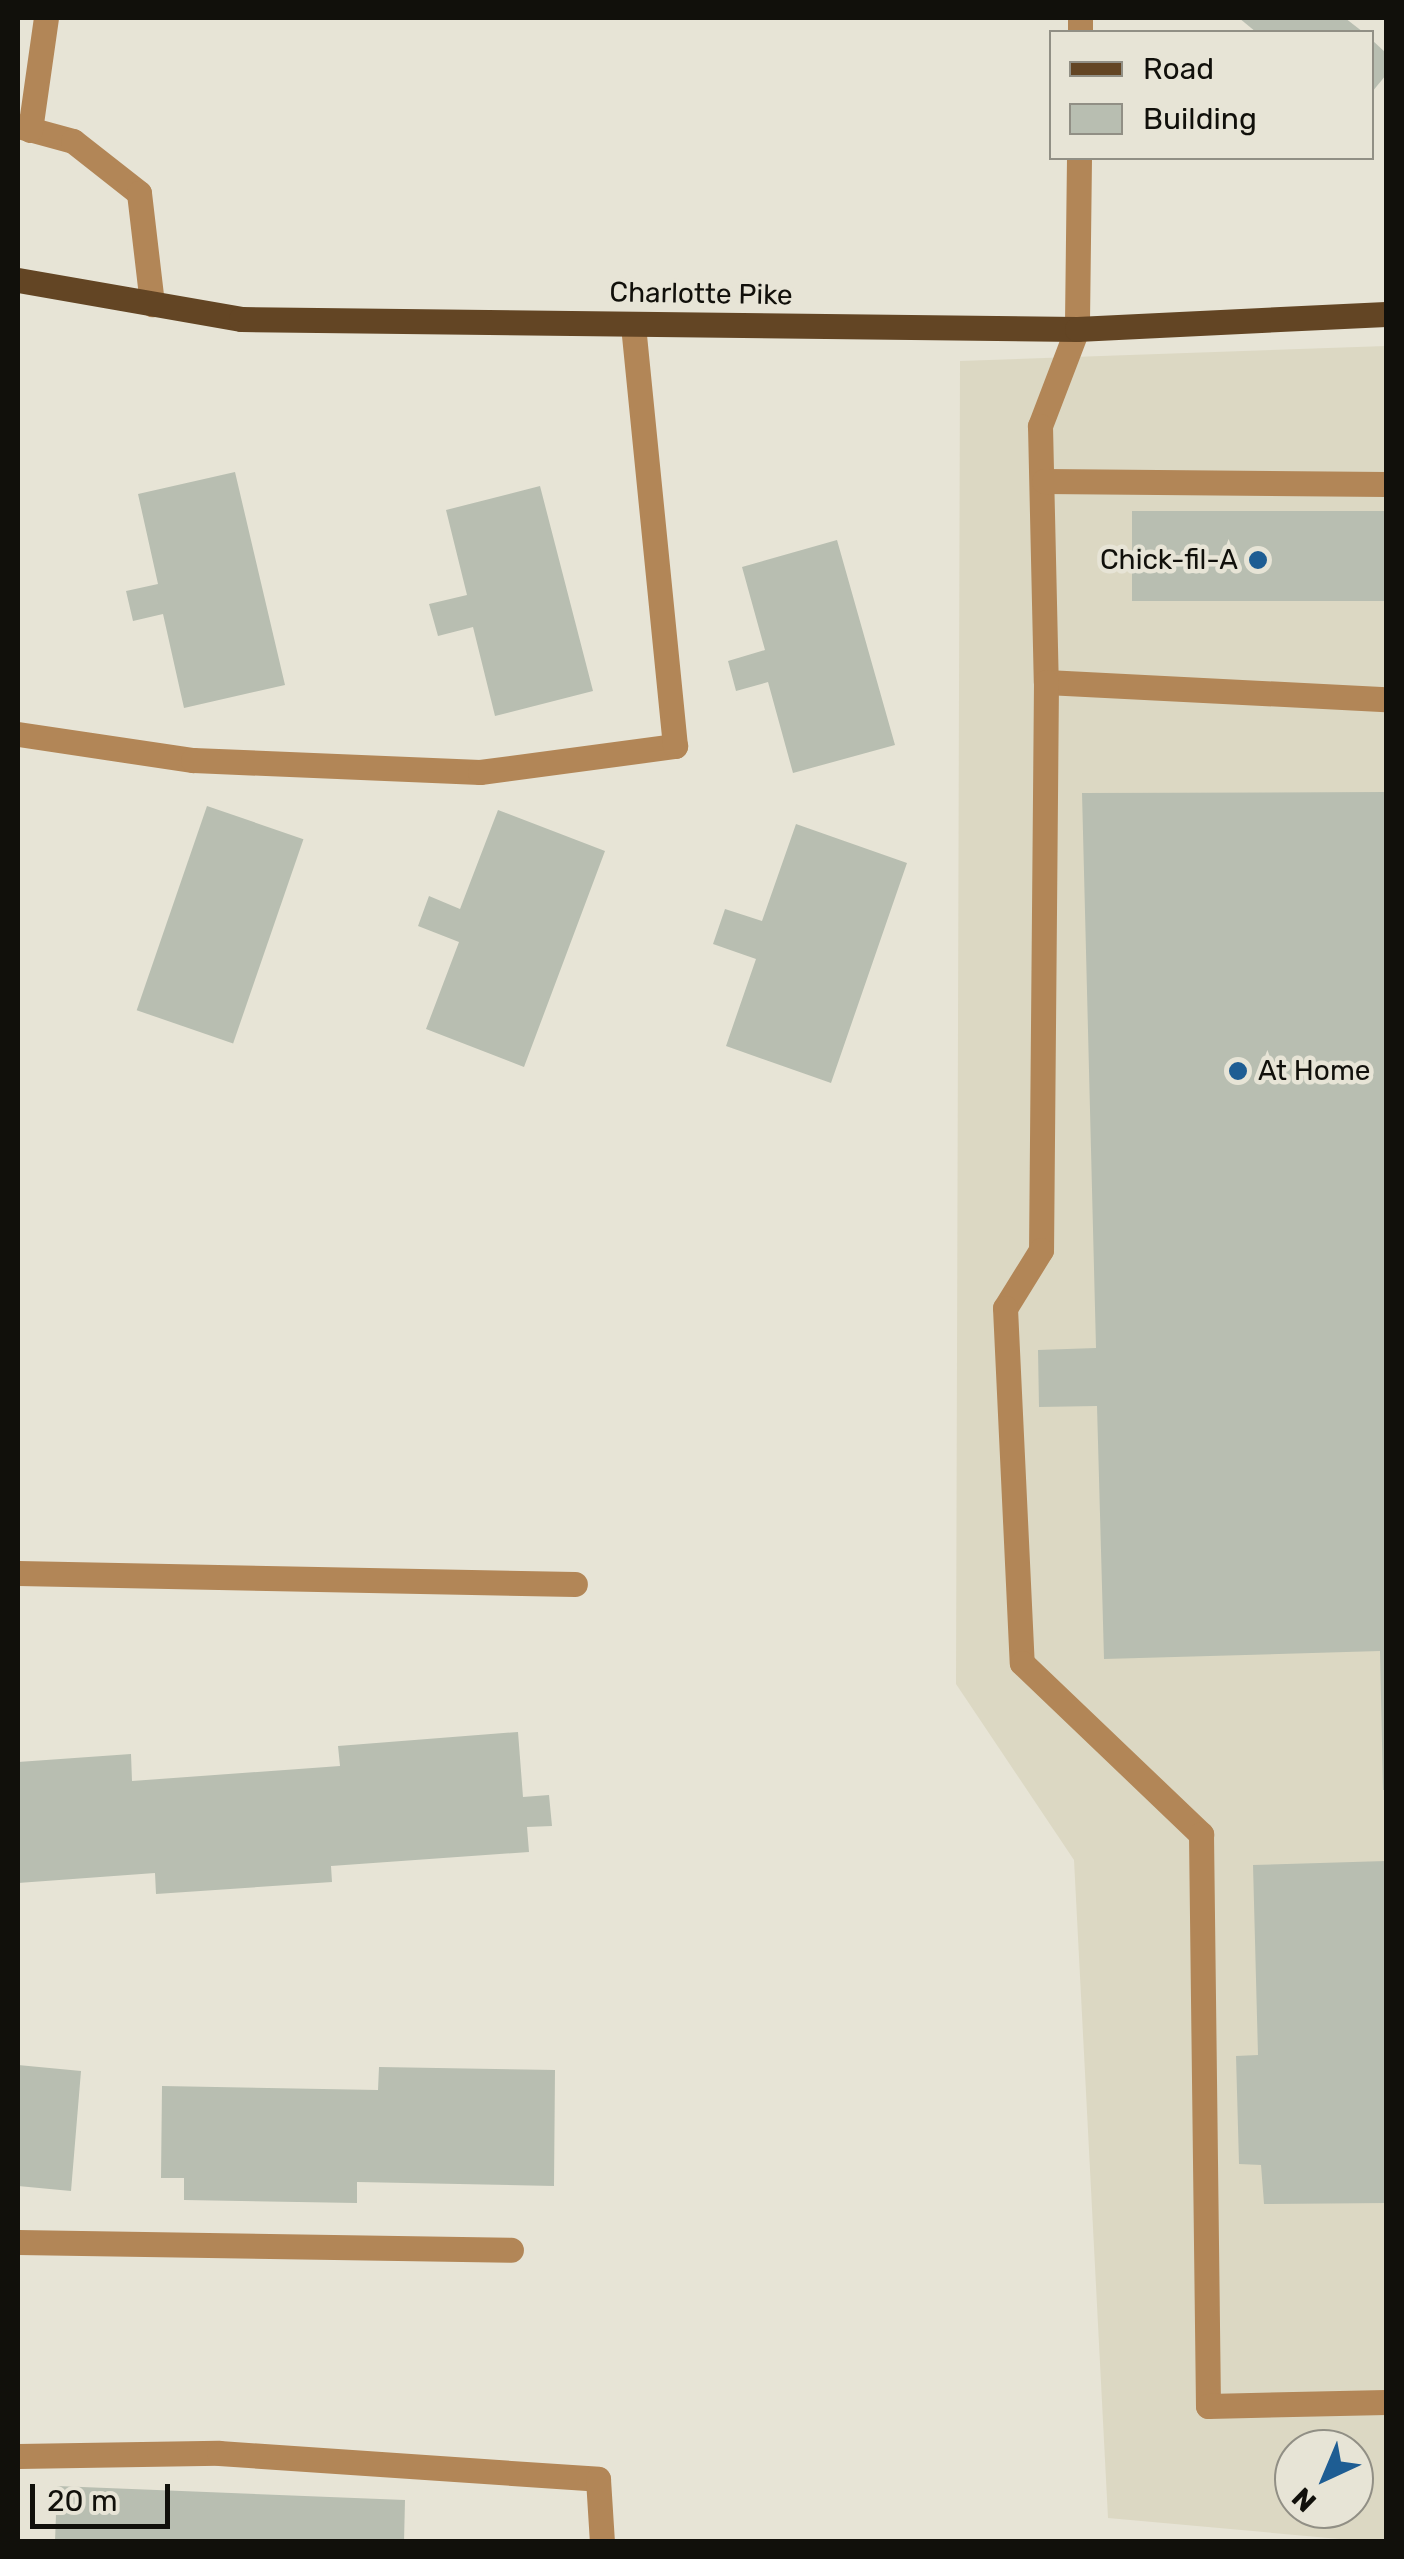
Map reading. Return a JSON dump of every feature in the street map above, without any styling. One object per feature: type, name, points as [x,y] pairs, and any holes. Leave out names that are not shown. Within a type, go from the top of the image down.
[{"type":"main road","name":"Charlotte Pike","points":[[18,280],[241,319],[1077,329],[1386,314]]},
{"type":"street","points":[[46,18],[24,128],[73,141],[139,193],[152,304]]},
{"type":"street","points":[[1078,160],[1077,329],[1040,426],[1046,682],[1041,1250],[1005,1308],[1022,1663],[1201,1834],[1208,2406],[1386,2402]]},
{"type":"street","points":[[18,734],[193,760],[480,772],[674,746],[634,324]]},
{"type":"street","points":[[1044,481],[1386,484]]},
{"type":"street","points":[[1046,682],[1386,699]]},
{"type":"street","points":[[18,1573],[575,1584]]},
{"type":"street","points":[[18,2242],[511,2250]]},
{"type":"street","points":[[18,2456],[220,2453],[598,2478],[602,2542]]},
{"type":"shaded area","points":[[1386,346],[1386,2541],[1108,2518],[1074,1860],[956,1684],[960,361]]},
{"type":"building","points":[[1239,18],[1345,18],[1360,30],[1254,30]]},
{"type":"building","points":[[1374,42],[1386,53],[1386,75],[1374,90]]},
{"type":"building","points":[[235,472],[285,685],[184,708],[163,614],[133,621],[126,591],[158,584],[138,494]]},
{"type":"building","points":[[540,486],[593,691],[495,716],[473,627],[438,636],[429,604],[467,595],[446,510]]},
{"type":"building","points":[[1132,511],[1386,511],[1386,601],[1132,601]]},
{"type":"building","points":[[837,540],[895,745],[793,773],[768,682],[736,691],[728,661],[765,650],[742,567]]},
{"type":"building","name":"At Home","points":[[1386,792],[1383,1790],[1380,1651],[1104,1659],[1097,1406],[1039,1407],[1038,1350],[1096,1348],[1082,793]]},
{"type":"building","points":[[207,806],[303,839],[233,1043],[137,1010]]},
{"type":"building","points":[[498,810],[605,851],[524,1067],[426,1029],[459,942],[418,926],[429,896],[460,909]]},
{"type":"building","points":[[796,824],[907,863],[831,1083],[726,1046],[756,959],[713,944],[725,909],[762,921]]},
{"type":"building","points":[[518,1732],[523,1797],[549,1795],[552,1826],[527,1827],[529,1852],[331,1866],[332,1882],[156,1894],[155,1873],[18,1883],[18,1762],[131,1754],[132,1781],[340,1766],[338,1746]]},
{"type":"building","points":[[1386,1861],[1386,2203],[1264,2204],[1261,2165],[1239,2164],[1236,2056],[1258,2055],[1253,1865]]},
{"type":"building","points":[[18,2065],[81,2071],[71,2191],[18,2186]]},
{"type":"building","points":[[379,2067],[555,2070],[554,2186],[357,2182],[357,2203],[184,2200],[184,2178],[161,2178],[162,2086],[378,2090]]},
{"type":"building","points":[[57,2486],[405,2500],[404,2542],[55,2542]]},
{"type":"place","name":"Chick-fil-A","points":[[1258,560]]},
{"type":"place","name":"At Home","points":[[1238,1071]]}]
